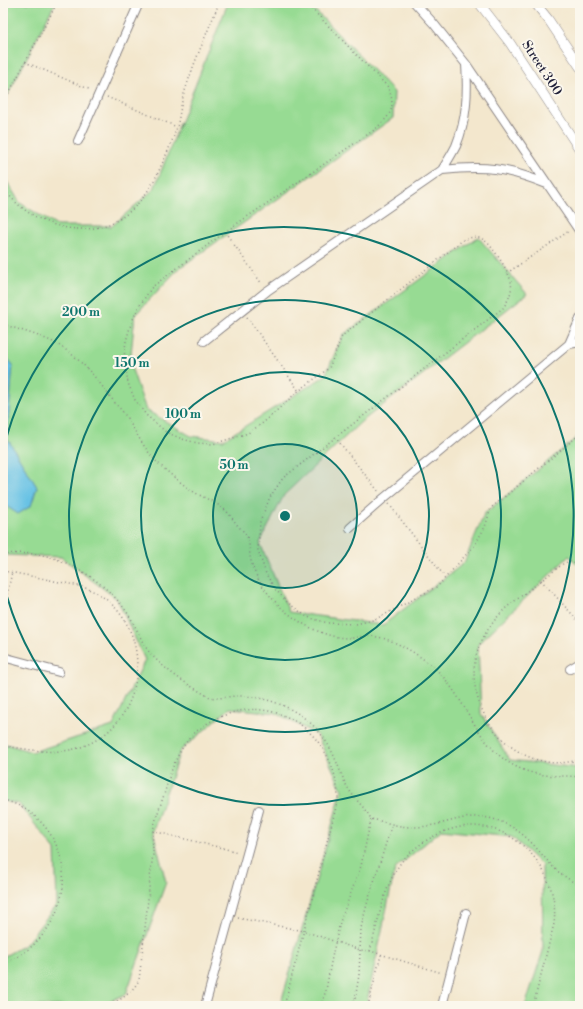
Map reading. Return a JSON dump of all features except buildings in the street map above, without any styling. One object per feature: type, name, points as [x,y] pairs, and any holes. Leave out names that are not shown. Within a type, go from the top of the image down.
[{"type":"street","points":[[78,141],[139,3]]},
{"type":"street","points":[[415,3],[466,64],[578,229]]},
{"type":"street","name":"Street 300","points":[[479,3],[510,43],[580,150]]},
{"type":"street","points":[[535,3],[548,19],[580,67]]},
{"type":"street","points":[[204,341],[267,291],[442,170],[456,146],[464,119],[468,92],[466,64]]},
{"type":"street","points":[[442,170],[469,167],[496,168],[522,174],[547,184]]},
{"type":"street","points":[[350,528],[569,344],[580,319]]},
{"type":"street","points":[[569,344],[580,342]]},
{"type":"street","points":[[3,657],[59,672]]},
{"type":"street","points":[[570,669],[580,663]]},
{"type":"street","points":[[205,1006],[259,810]]},
{"type":"street","points":[[442,1006],[466,913]]},
{"type":"path","points":[[3,104],[57,3]]},
{"type":"path","points":[[3,187],[17,204],[29,213],[47,222],[66,228],[84,229],[102,227],[119,220],[128,213],[145,197],[157,177],[177,127],[185,89],[219,3]]},
{"type":"path","points":[[306,3],[388,87],[392,102],[391,111],[384,122],[374,130],[225,232],[152,287],[138,308],[128,332],[124,349],[125,370],[131,392],[141,408],[159,427],[182,440],[205,444],[222,442],[248,432],[263,423],[328,368],[342,336],[463,240],[474,237],[484,240],[490,245],[504,266],[511,282],[510,295],[506,304],[499,311],[283,478],[274,489],[266,504],[260,522],[258,550],[262,566],[275,589],[287,602],[307,616],[328,623],[356,624],[374,620],[438,586],[474,546],[485,527],[491,508],[580,434]]},
{"type":"path","points":[[507,273],[578,229]]},
{"type":"path","points":[[225,232],[267,291]]},
{"type":"path","points":[[243,310],[299,391]]},
{"type":"path","points":[[3,324],[50,341],[69,352],[85,365],[124,414],[132,428],[142,440],[149,454],[181,483],[225,510],[246,534],[250,549],[250,556],[260,581],[276,603],[291,615],[316,632],[351,638],[368,636],[380,638],[413,652],[446,679],[466,709],[479,734],[499,755],[516,766],[533,773],[580,777]]},
{"type":"path","points":[[335,437],[446,577]]},
{"type":"path","points":[[3,554],[33,554],[51,557],[69,565],[104,586],[126,610],[145,646],[153,656],[169,670],[207,696],[217,698],[239,696],[280,704],[302,717],[323,734],[335,757],[348,789],[367,811],[371,819],[360,866],[346,903],[335,942],[326,990],[321,1006]]},
{"type":"path","points":[[580,569],[574,562],[569,561],[564,563],[507,607],[488,629],[475,661],[474,676],[476,692],[481,709],[491,726],[513,748],[546,762],[562,763],[580,760]]},
{"type":"path","points":[[3,570],[86,587],[102,596],[120,614],[129,629],[135,646],[137,667],[133,690],[124,711],[111,729],[97,740],[77,748],[56,752],[3,746]]},
{"type":"path","points":[[3,614],[12,572]]},
{"type":"path","points":[[541,580],[580,623]]},
{"type":"path","points":[[106,1006],[126,996],[132,991],[139,980],[153,854],[153,831],[171,768],[183,747],[200,728],[222,716],[237,711],[251,709],[274,712],[286,717],[298,723],[312,735],[324,750],[332,766],[338,792],[338,800],[284,1006]]},
{"type":"path","points":[[3,800],[13,802],[24,808],[43,824],[57,846],[62,861],[64,876],[59,905],[46,932],[26,952],[3,964]]},
{"type":"path","points":[[371,819],[405,827],[422,827],[473,816],[499,821],[524,835],[563,876],[580,887]]},
{"type":"path","points":[[352,1006],[355,1000],[359,975],[361,928],[363,917],[392,824]]},
{"type":"path","points":[[370,951],[389,883],[397,869],[410,854],[426,841],[452,829],[468,826],[494,830],[517,841],[536,859],[547,877],[554,897],[554,924],[533,1006]]},
{"type":"path","points":[[153,831],[247,854]]},
{"type":"path","points":[[230,916],[304,931],[360,950],[370,951],[450,975]]},
{"type":"path","points":[[368,1006],[381,955]]},
{"type":"green space","points":[[3,3],[55,3],[3,104]]},
{"type":"green space","points":[[228,3],[308,3],[394,92],[393,118],[178,269],[135,315],[130,364],[146,410],[191,436],[223,440],[325,376],[343,335],[478,237],[527,294],[361,422],[284,495],[260,543],[289,612],[383,625],[464,563],[484,514],[580,435],[580,567],[569,556],[478,644],[481,714],[510,760],[580,767],[580,1006],[525,1006],[543,951],[542,865],[512,837],[441,830],[395,869],[366,1006],[280,1006],[342,790],[317,735],[276,713],[230,708],[180,751],[153,831],[166,882],[126,994],[99,1006],[3,1006],[3,957],[26,944],[57,904],[55,850],[19,804],[3,801],[3,743],[32,752],[113,726],[145,660],[117,599],[61,557],[3,555],[3,175],[20,203],[57,226],[112,226],[154,189]]},
{"type":"water","points":[[3,353],[13,365],[7,438],[37,487],[31,506],[18,514],[3,504]]}]
